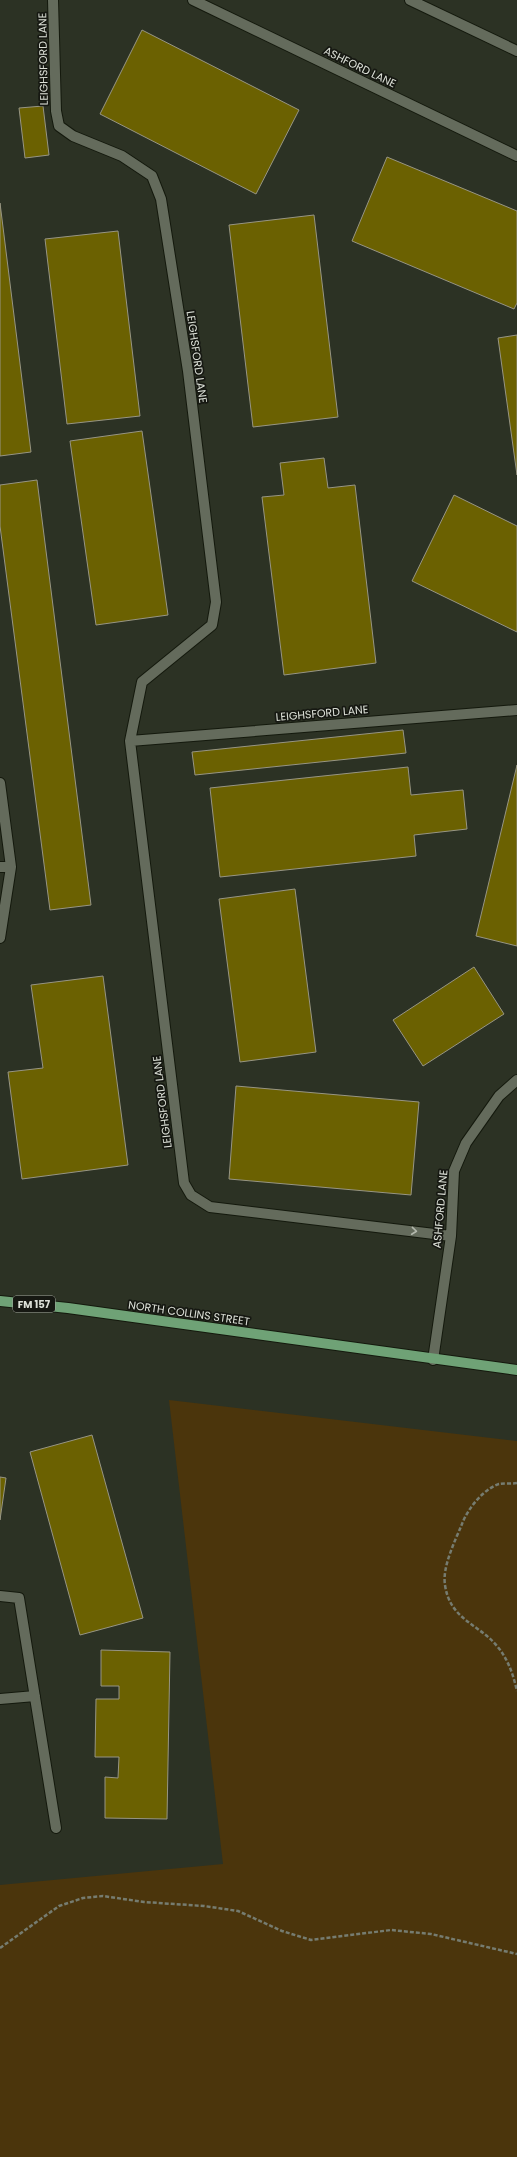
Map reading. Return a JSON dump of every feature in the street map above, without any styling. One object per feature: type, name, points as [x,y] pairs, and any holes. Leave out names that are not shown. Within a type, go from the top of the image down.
[{"type":"main road","name":"NORTH COLLINS STREET","points":[[0,1301],[68,1308],[433,1360],[517,1370]]},
{"type":"street","name":"LEIGHSFORD LANE","points":[[53,0],[56,111],[59,126],[73,136],[122,156],[152,176],[161,199],[188,371],[216,602],[212,625],[142,682],[130,740],[184,1183],[191,1195],[210,1207],[451,1236]]},
{"type":"street","name":"ASHFORD LANE","points":[[193,0],[517,156]]},
{"type":"street","points":[[410,0],[517,51]]},
{"type":"street","name":"LEIGHSFORD LANE","points":[[130,740],[517,710]]},
{"type":"street","points":[[0,783],[11,867],[0,938]]},
{"type":"street","points":[[0,867],[11,867]]},
{"type":"street","name":"ASHFORD LANE","points":[[433,1360],[451,1236],[454,1171],[466,1143],[499,1096],[517,1080]]},
{"type":"street","points":[[0,1596],[19,1598],[56,1828]]},
{"type":"street","points":[[0,1699],[35,1696]]},
{"type":"path","points":[[517,1483],[498,1484],[483,1494],[465,1515],[448,1559],[444,1585],[451,1603],[461,1618],[497,1646],[513,1672],[517,1690]]},
{"type":"path","points":[[0,1948],[60,1906],[83,1898],[103,1896],[144,1902],[204,1906],[238,1911],[282,1931],[311,1940],[391,1930],[431,1934],[517,1954]]},
{"type":"shaded area","points":[[169,1400],[517,1441],[517,2157],[0,2157],[0,1885],[223,1864]]},
{"type":"building","points":[[142,30],[299,110],[256,194],[100,114]]},
{"type":"building","points":[[43,106],[49,155],[25,158],[19,108]]},
{"type":"building","points":[[387,157],[517,211],[517,303],[514,309],[352,241]]},
{"type":"building","points":[[0,203],[31,452],[0,456]]},
{"type":"building","points":[[314,215],[338,417],[253,427],[229,225]]},
{"type":"building","points":[[118,231],[140,416],[67,424],[45,239]]},
{"type":"building","points":[[517,335],[517,475],[498,338]]},
{"type":"building","points":[[142,431],[168,615],[96,625],[70,441]]},
{"type":"building","points":[[324,458],[328,488],[355,485],[376,663],[284,675],[262,497],[284,495],[280,463]]},
{"type":"building","points":[[37,480],[91,905],[50,910],[0,526],[0,485]]},
{"type":"building","points":[[454,495],[517,526],[517,632],[412,581]]},
{"type":"building","points":[[403,730],[406,753],[195,775],[192,752]]},
{"type":"building","points":[[517,765],[517,946],[476,936]]},
{"type":"building","points":[[408,767],[411,795],[463,790],[467,829],[414,835],[416,856],[220,877],[210,788]]},
{"type":"building","points":[[295,889],[316,1052],[240,1062],[219,899]]},
{"type":"building","points":[[474,967],[504,1014],[423,1066],[393,1020]]},
{"type":"building","points":[[103,976],[128,1165],[22,1179],[8,1072],[43,1068],[31,985]]},
{"type":"building","points":[[236,1086],[419,1102],[411,1195],[229,1179]]},
{"type":"building","points":[[92,1435],[143,1618],[80,1635],[30,1452]]},
{"type":"building","points":[[0,1477],[6,1478],[0,1520]]},
{"type":"building","points":[[101,1650],[170,1652],[167,1819],[105,1818],[105,1777],[118,1778],[119,1757],[95,1757],[96,1699],[119,1699],[119,1686],[101,1686]]}]
